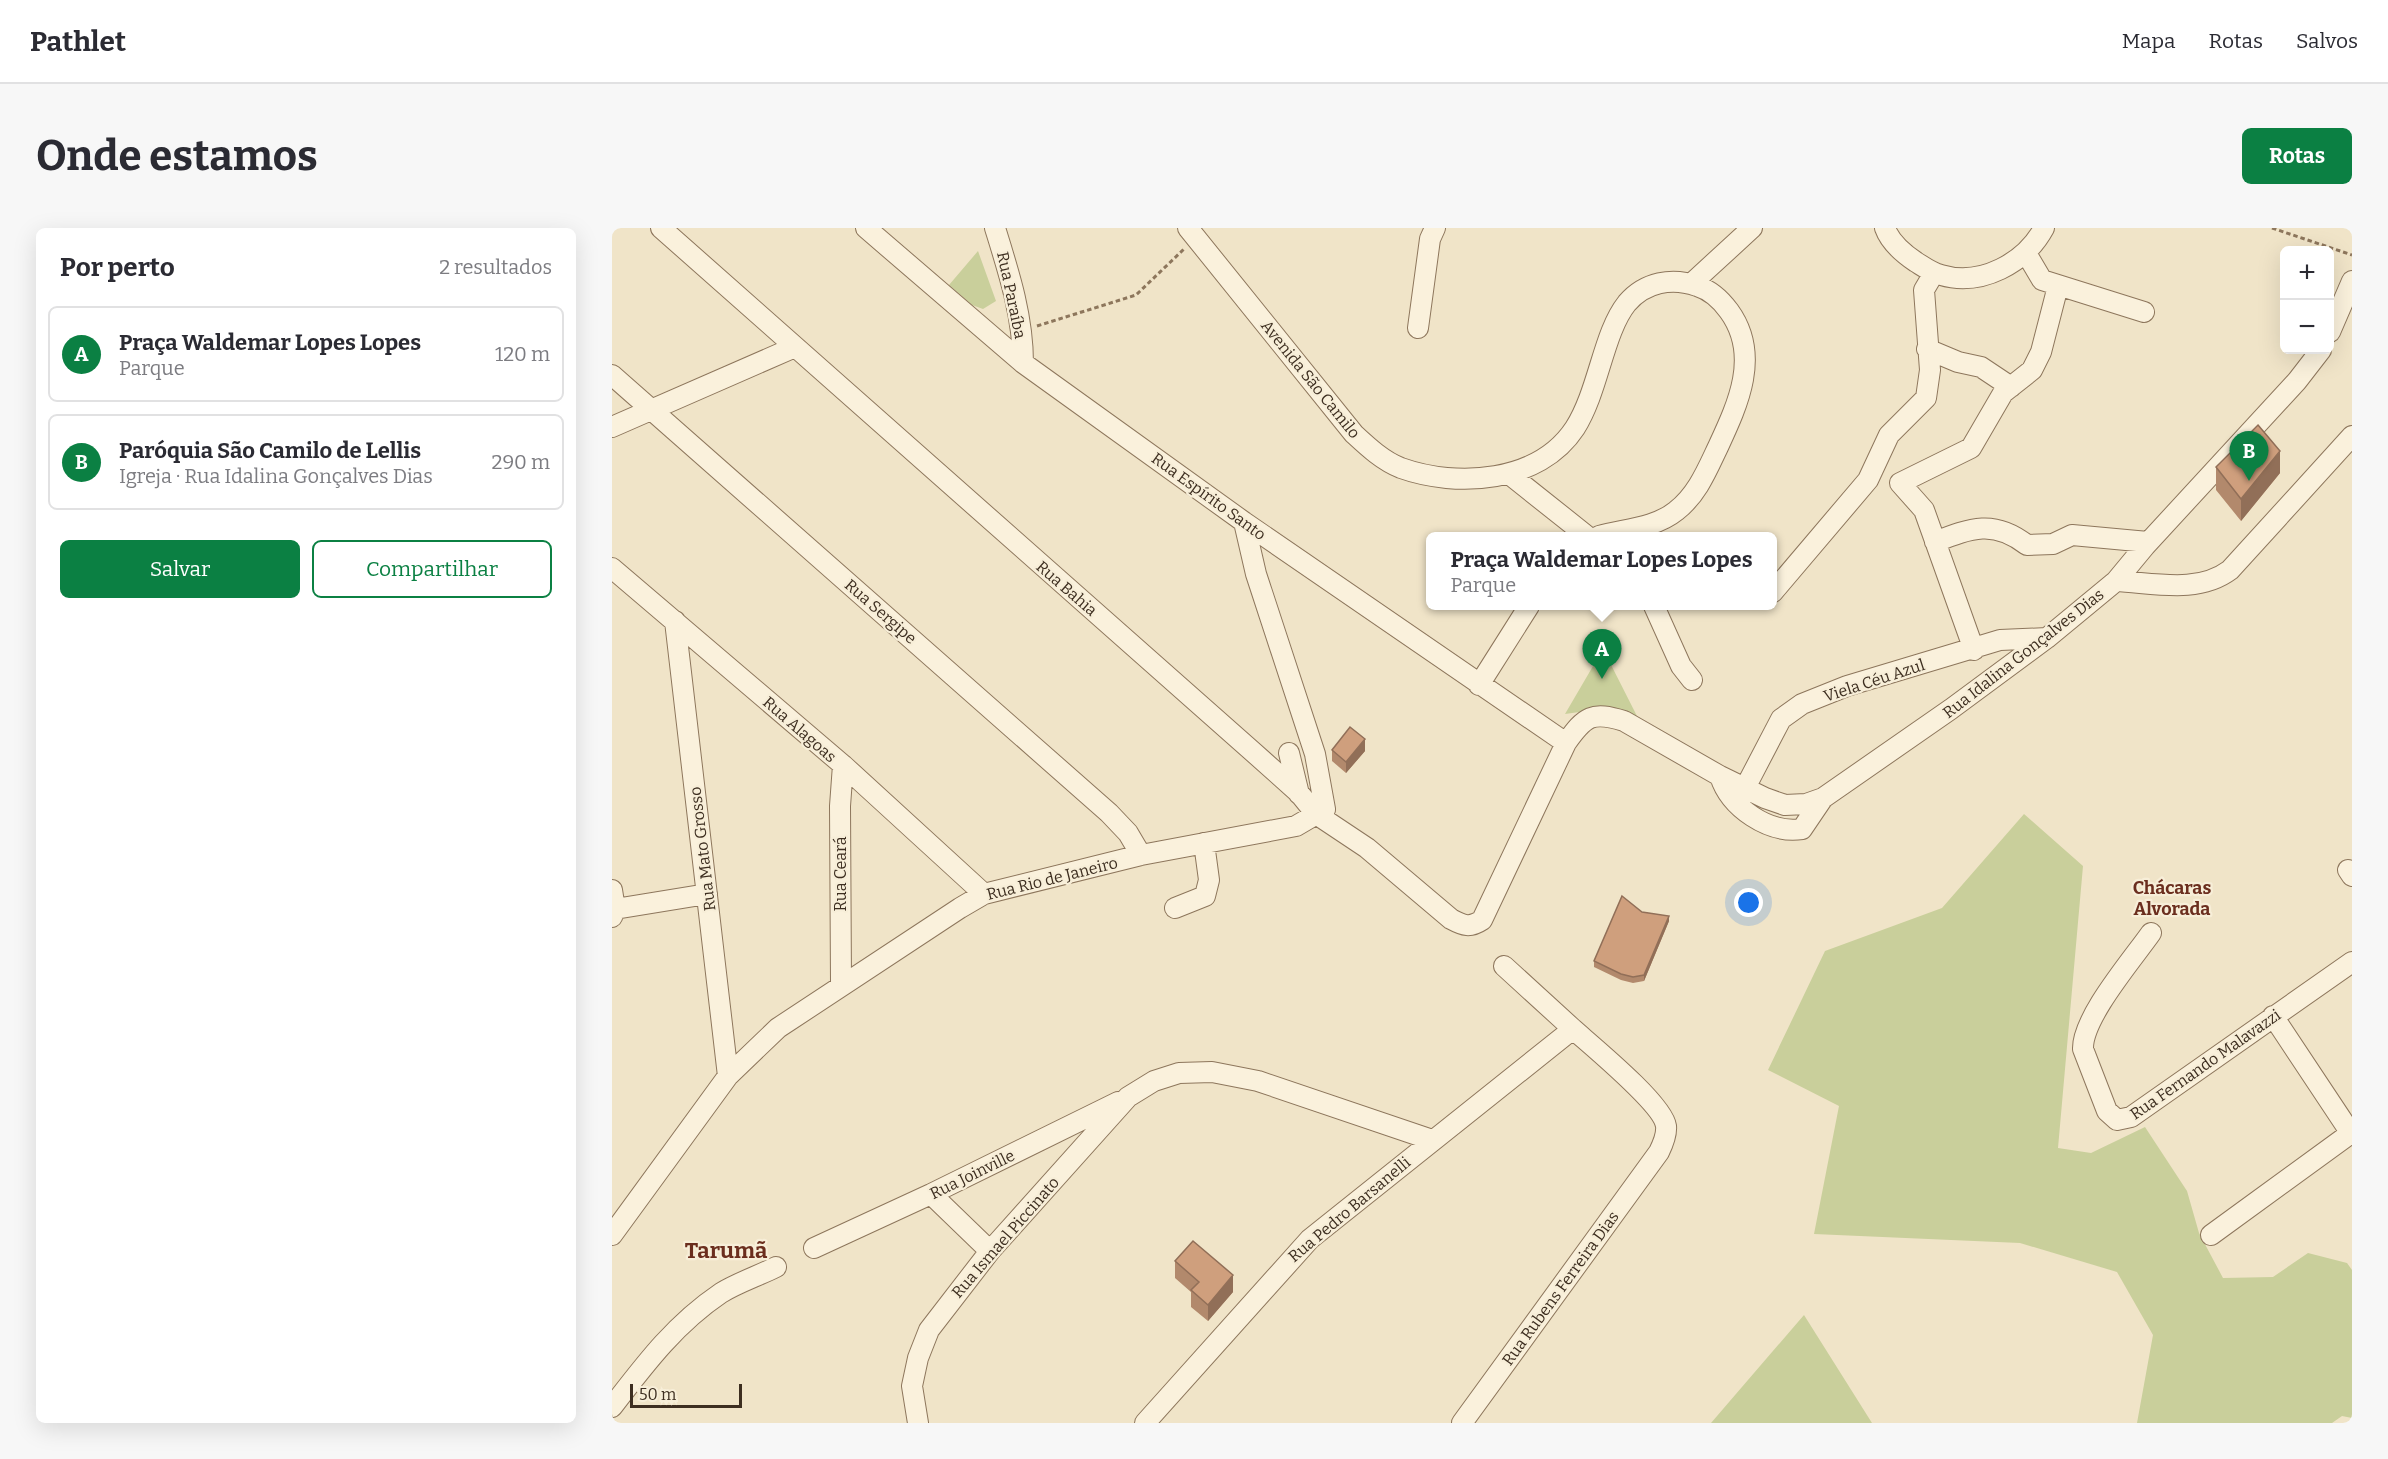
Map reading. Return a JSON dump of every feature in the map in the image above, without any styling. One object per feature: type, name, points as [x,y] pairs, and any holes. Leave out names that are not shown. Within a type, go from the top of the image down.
[{"type":"street","name":"Rua Bahia","points":[[661,228],[1299,793],[1316,814],[1367,848],[1451,919],[1463,926],[1473,926],[1482,920],[1566,743]]},
{"type":"street","name":"Rua Espírito Santo","points":[[866,228],[1023,363],[1244,522],[1566,743]]},
{"type":"street","name":"Rua Paraíba","points":[[995,228],[1011,279],[1023,330],[1023,363]]},
{"type":"street","points":[[1418,328],[1430,239],[1435,228]]},
{"type":"street","points":[[1691,284],[1752,228]]},
{"type":"street","points":[[1885,228],[1904,254],[1934,273],[1965,278],[1988,274],[2009,266],[2026,253],[2044,228]]},
{"type":"street","name":"Avenida São Camilo","points":[[1192,233],[1354,434],[1375,453],[1399,467],[1432,476],[1462,480],[1509,474],[1556,449],[1574,430],[1593,395],[1619,315],[1629,301],[1653,284],[1678,281],[1712,293],[1723,303],[1742,333],[1745,369],[1742,391],[1706,472],[1690,498],[1660,522],[1626,532]]},
{"type":"street","points":[[2026,253],[2042,280],[2144,312]]},
{"type":"street","points":[[1777,587],[1868,480],[1889,435],[1926,398],[1930,370],[1924,290],[1934,273]]},
{"type":"street","points":[[2334,323],[2352,281]]},
{"type":"street","points":[[1974,650],[1924,510],[1900,483],[1971,448],[2003,393],[2032,370],[2041,352],[2058,286]]},
{"type":"street","points":[[612,427],[795,347]]},
{"type":"street","points":[[1927,349],[1958,362],[1982,367],[2011,387]]},
{"type":"street","name":"Rua Idalina Gonçalves Dias","points":[[1720,776],[1785,805],[1806,804],[1823,798],[1951,709],[2047,638],[2116,581],[2148,542],[2297,381],[2318,354]]},
{"type":"street","name":"Rua Sergipe","points":[[612,375],[1109,813],[1128,833],[1141,855]]},
{"type":"street","points":[[2116,581],[2180,586],[2217,579],[2230,570],[2352,436]]},
{"type":"street","points":[[1509,474],[1581,532]]},
{"type":"street","points":[[1244,522],[1256,574],[1315,754],[1326,802],[1325,809],[1316,814]]},
{"type":"street","points":[[1935,542],[1972,527],[2012,534],[2027,545],[2053,544],[2072,535],[2148,542]]},
{"type":"street","name":"Rua Alagoas","points":[[612,568],[843,765],[984,894]]},
{"type":"street","points":[[1479,685],[1526,610]]},
{"type":"street","points":[[1656,610],[1681,666],[1692,680]]},
{"type":"street","name":"Rua Mato Grosso","points":[[675,621],[728,1076]]},
{"type":"street","name":"Viela Céu Azul","points":[[1744,788],[1774,729],[1792,710],[1847,686],[2009,639],[2047,638]]},
{"type":"street","points":[[1566,743],[1585,720],[1593,715],[1607,716],[1624,721],[1720,776]]},
{"type":"street","points":[[1252,751],[1315,754]]},
{"type":"street","points":[[1287,828],[1298,808],[1299,793],[1289,753]]},
{"type":"street","name":"Rua Ceará","points":[[841,984],[840,806],[843,765]]},
{"type":"street","name":"Rua Idalina Gonçalves Dias","points":[[1720,776],[1725,792],[1732,801],[1755,818],[1787,831],[1802,829],[1823,798]]},
{"type":"street","name":"Rua Rio de Janeiro","points":[[612,1235],[728,1076],[778,1028],[841,984],[984,894],[1141,855],[1287,828],[1316,814]]},
{"type":"street","points":[[1175,908],[1205,896],[1209,886],[1204,843]]},
{"type":"street","points":[[613,905],[707,894]]},
{"type":"street","name":"Rua Fernando Malavazzi","points":[[2151,933],[2092,1017],[2083,1039],[2083,1049],[2107,1111],[2117,1120],[2132,1118],[2352,962]]},
{"type":"street","points":[[1504,966],[1573,1029]]},
{"type":"street","points":[[2211,1235],[2351,1134],[2273,1016]]},
{"type":"street","name":"Rua Pedro Barsanelli","points":[[1145,1423],[1310,1239],[1573,1029]]},
{"type":"street","name":"Rua Rubens Ferreira Dias","points":[[1462,1423],[1659,1152],[1665,1138],[1666,1124],[1656,1106],[1573,1029]]},
{"type":"street","name":"Rua Ismael Piccinato","points":[[918,1423],[912,1386],[918,1358],[929,1330],[990,1251],[1128,1096],[1154,1081],[1179,1073],[1212,1072],[1258,1081],[1432,1140]]},
{"type":"street","name":"Rua Joinville","points":[[814,1248],[931,1194],[1128,1096]]},
{"type":"street","points":[[931,1194],[990,1251]]},
{"type":"street","points":[[612,1407],[661,1343],[683,1321],[723,1292],[776,1267]]},
{"type":"path","points":[[2272,228],[2352,255]]},
{"type":"path","points":[[1023,330],[1136,295],[1192,233]]},
{"type":"green space","points":[[978,251],[996,301],[983,309],[972,305],[949,285]]},
{"type":"green space","points":[[1603,649],[1640,722],[1601,709],[1565,714]]},
{"type":"green space","points":[[2024,814],[2083,866],[2058,1148],[2091,1153],[2145,1127],[2187,1191],[2199,1233],[2223,1278],[2273,1277],[2308,1253],[2347,1263],[2352,1270],[2352,1418],[2342,1416],[2332,1423],[2137,1423],[2153,1335],[2117,1272],[2020,1243],[1814,1234],[1839,1106],[1768,1070],[1825,951],[1942,908]]},
{"type":"green space","points":[[1804,1315],[1872,1423],[1711,1423]]},
{"type":"building","points":[[2258,425],[2280,451],[2241,499],[2216,467]]},
{"type":"building","points":[[1350,727],[1365,739],[1346,762],[1332,750]]},
{"type":"building","points":[[1622,896],[1642,912],[1669,916],[1644,975],[1633,977],[1621,974],[1594,961]]},
{"type":"building","points":[[1193,1241],[1233,1275],[1208,1305],[1191,1290],[1199,1282],[1175,1261]]},
{"type":"place","name":"Paróquia São Camilo de Lellis","points":[[2249,481]]},
{"type":"place","name":"Praça Waldemar Lopes Lopes","points":[[1602,679]]},
{"type":"district","name":"Chácaras Alvorada","points":[[2172,898]]},
{"type":"district","name":"Tarumã","points":[[726,1250]]}]
